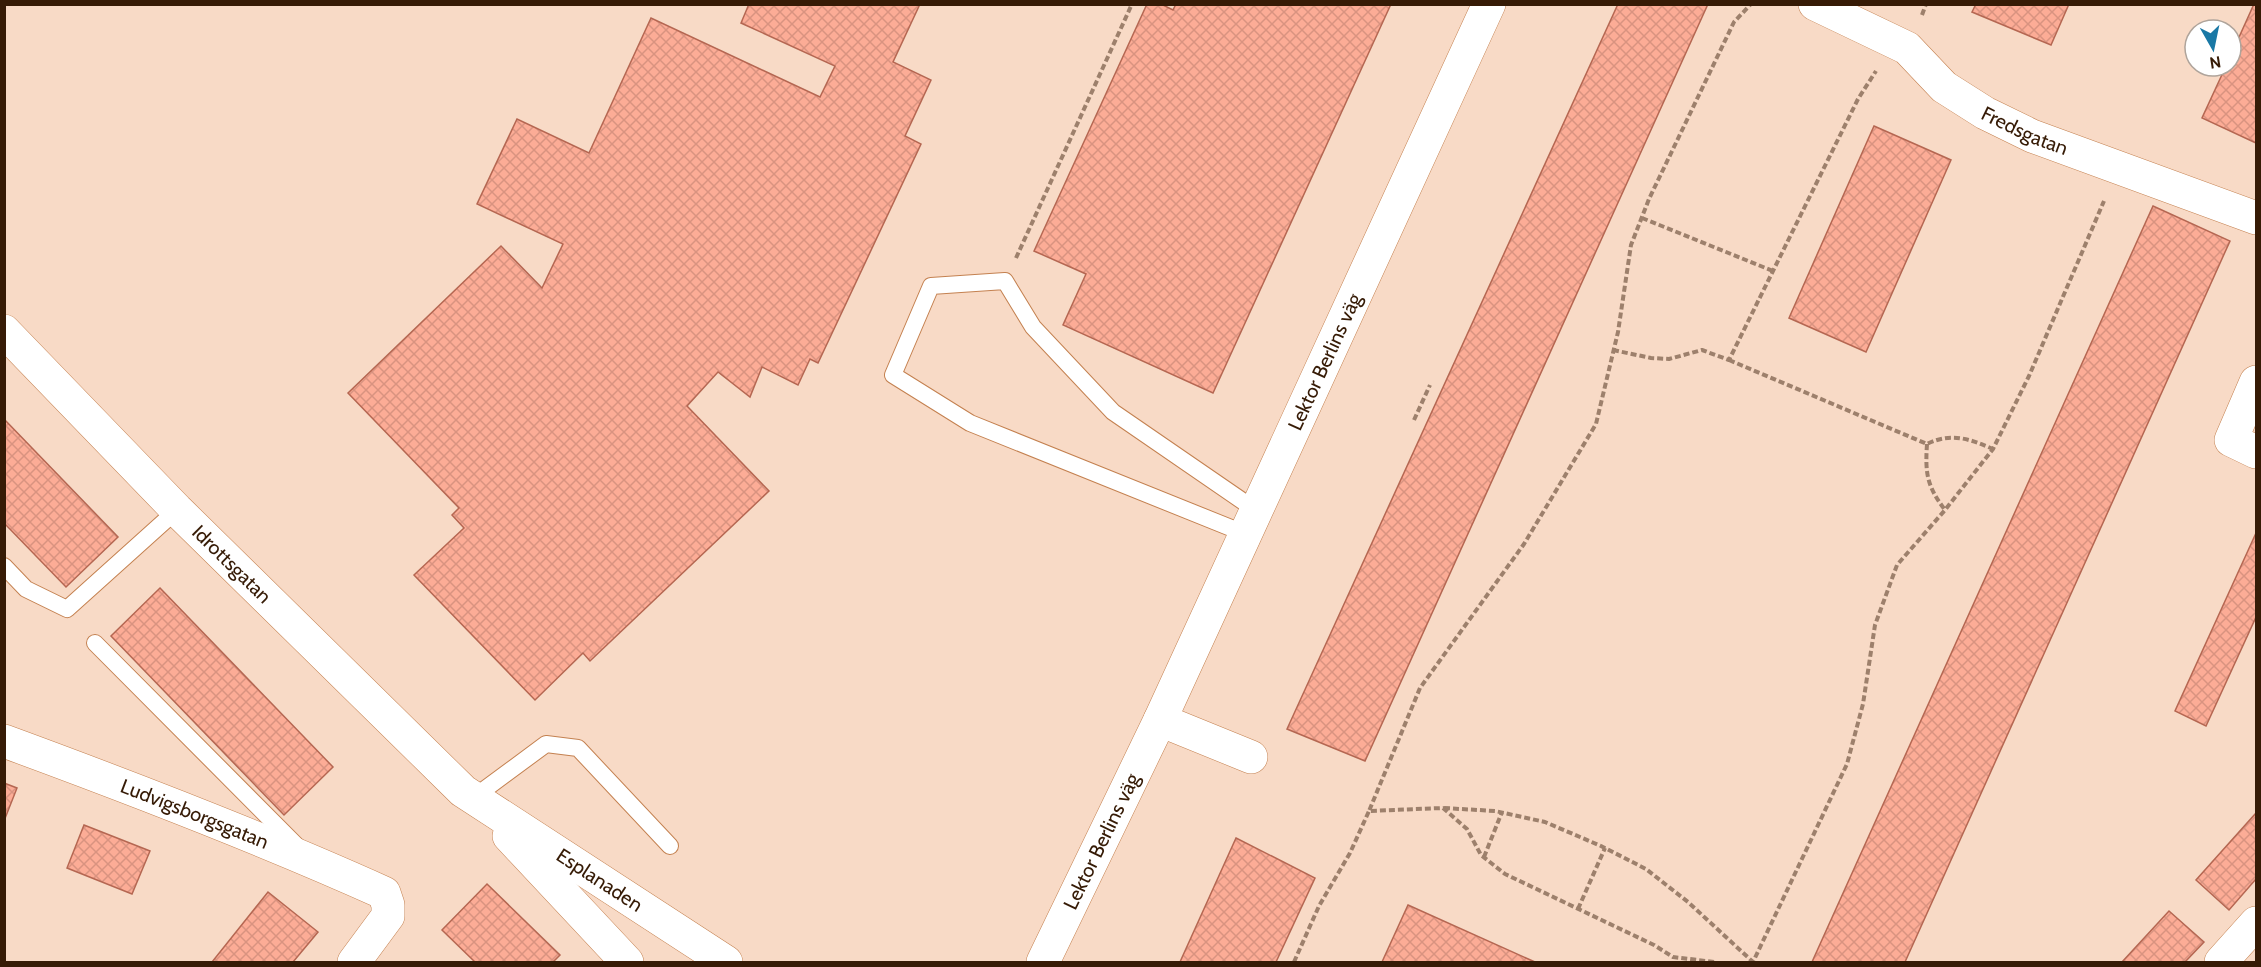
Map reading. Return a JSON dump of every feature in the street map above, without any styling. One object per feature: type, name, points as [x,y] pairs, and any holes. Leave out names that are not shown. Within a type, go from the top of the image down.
[{"type":"street","name":"Lektor Berlins väg","points":[[1043,963],[1160,720],[1489,4]]},
{"type":"street","name":"Fredsgatan","points":[[1815,4],[1907,48],[1944,87],[1985,112],[2032,136],[2256,218]]},
{"type":"street","name":"Idrottsgatan","points":[[4,331],[177,510],[468,794]]},
{"type":"street","points":[[2256,382],[2231,440],[2256,452]]},
{"type":"street","points":[[1160,720],[1251,758]]},
{"type":"street","name":"Ludvigsborgsgatan","points":[[4,741],[120,784],[310,860],[384,893],[388,905],[388,916],[354,963]]},
{"type":"street","name":"Esplanaden","points":[[468,794],[627,963]]},
{"type":"street","name":"Esplanaden","points":[[468,794],[726,963]]},
{"type":"street","points":[[2221,963],[2256,923]]},
{"type":"lane","points":[[1005,281],[1033,327],[1113,412],[1251,522],[970,423],[893,375],[931,286],[1005,281]]},
{"type":"lane","points":[[4,566],[26,589],[67,609],[177,510]]},
{"type":"lane","points":[[95,643],[310,860]]},
{"type":"lane","points":[[468,794],[546,744],[578,748],[670,846]]},
{"type":"path","points":[[1005,281],[1132,4]]},
{"type":"path","points":[[1294,963],[1319,906],[1350,853],[1420,688],[1524,544],[1596,424],[1614,350],[1631,245],[1641,218],[1734,22],[1751,4]]},
{"type":"path","points":[[1729,360],[1858,99],[1894,43]]},
{"type":"path","points":[[1369,811],[1443,808],[1502,812],[1545,822],[1646,868],[1724,934],[1752,962],[1847,765],[1863,704],[1875,625],[1897,565],[1945,510],[1993,449],[2030,376],[2118,167]]},
{"type":"path","points":[[1641,218],[1773,271]]},
{"type":"path","points":[[1614,350],[1651,358],[1669,359],[1702,350],[1927,444],[1938,439],[1970,439],[1993,449]]},
{"type":"path","points":[[1414,420],[1430,385]]},
{"type":"path","points":[[1927,444],[1927,479],[1934,495],[1945,510]]},
{"type":"path","points":[[1443,808],[1467,829],[1484,858],[1505,874],[1654,945],[1673,957],[1714,963]]},
{"type":"path","points":[[1484,858],[1502,812]]},
{"type":"path","points":[[1578,909],[1605,848]]},
{"type":"building","points":[[749,4],[920,4],[893,62],[931,80],[905,136],[921,144],[818,363],[810,359],[798,385],[762,367],[750,397],[718,372],[687,406],[769,491],[590,661],[583,653],[535,700],[414,575],[464,528],[452,515],[459,508],[348,393],[501,246],[542,288],[563,244],[477,204],[517,119],[589,153],[651,18],[820,97],[835,66],[741,23]]},
{"type":"building","points":[[1147,4],[1161,4],[1173,10],[1176,4],[1391,4],[1213,393],[1063,325],[1086,274],[1034,251]]},
{"type":"building","points":[[1618,4],[1708,4],[1365,761],[1287,729]]},
{"type":"building","points":[[1976,4],[2069,4],[2051,45],[1972,12]]},
{"type":"building","points":[[2256,4],[2256,143],[2202,118],[2220,78],[2243,78],[2243,28]]},
{"type":"building","points":[[1874,126],[1951,160],[1866,352],[1789,318]]},
{"type":"building","points":[[2153,206],[2230,241],[1905,962],[1812,962]]},
{"type":"building","points":[[4,419],[118,537],[66,587],[4,523]]},
{"type":"building","points":[[2256,533],[2256,617],[2206,726],[2175,711]]},
{"type":"building","points":[[160,588],[333,767],[284,815],[111,636]]},
{"type":"building","points":[[4,783],[17,788],[4,821]]},
{"type":"building","points":[[2256,813],[2256,879],[2229,910],[2196,880]]},
{"type":"building","points":[[84,825],[150,851],[132,894],[67,868]]},
{"type":"building","points":[[1236,838],[1315,878],[1276,962],[1180,962]]},
{"type":"building","points":[[487,884],[560,955],[553,962],[475,962],[442,930]]},
{"type":"building","points":[[268,892],[318,932],[293,962],[212,962]]},
{"type":"building","points":[[1408,905],[1535,962],[1382,962]]},
{"type":"building","points":[[2169,911],[2204,942],[2185,962],[2122,962]]}]
